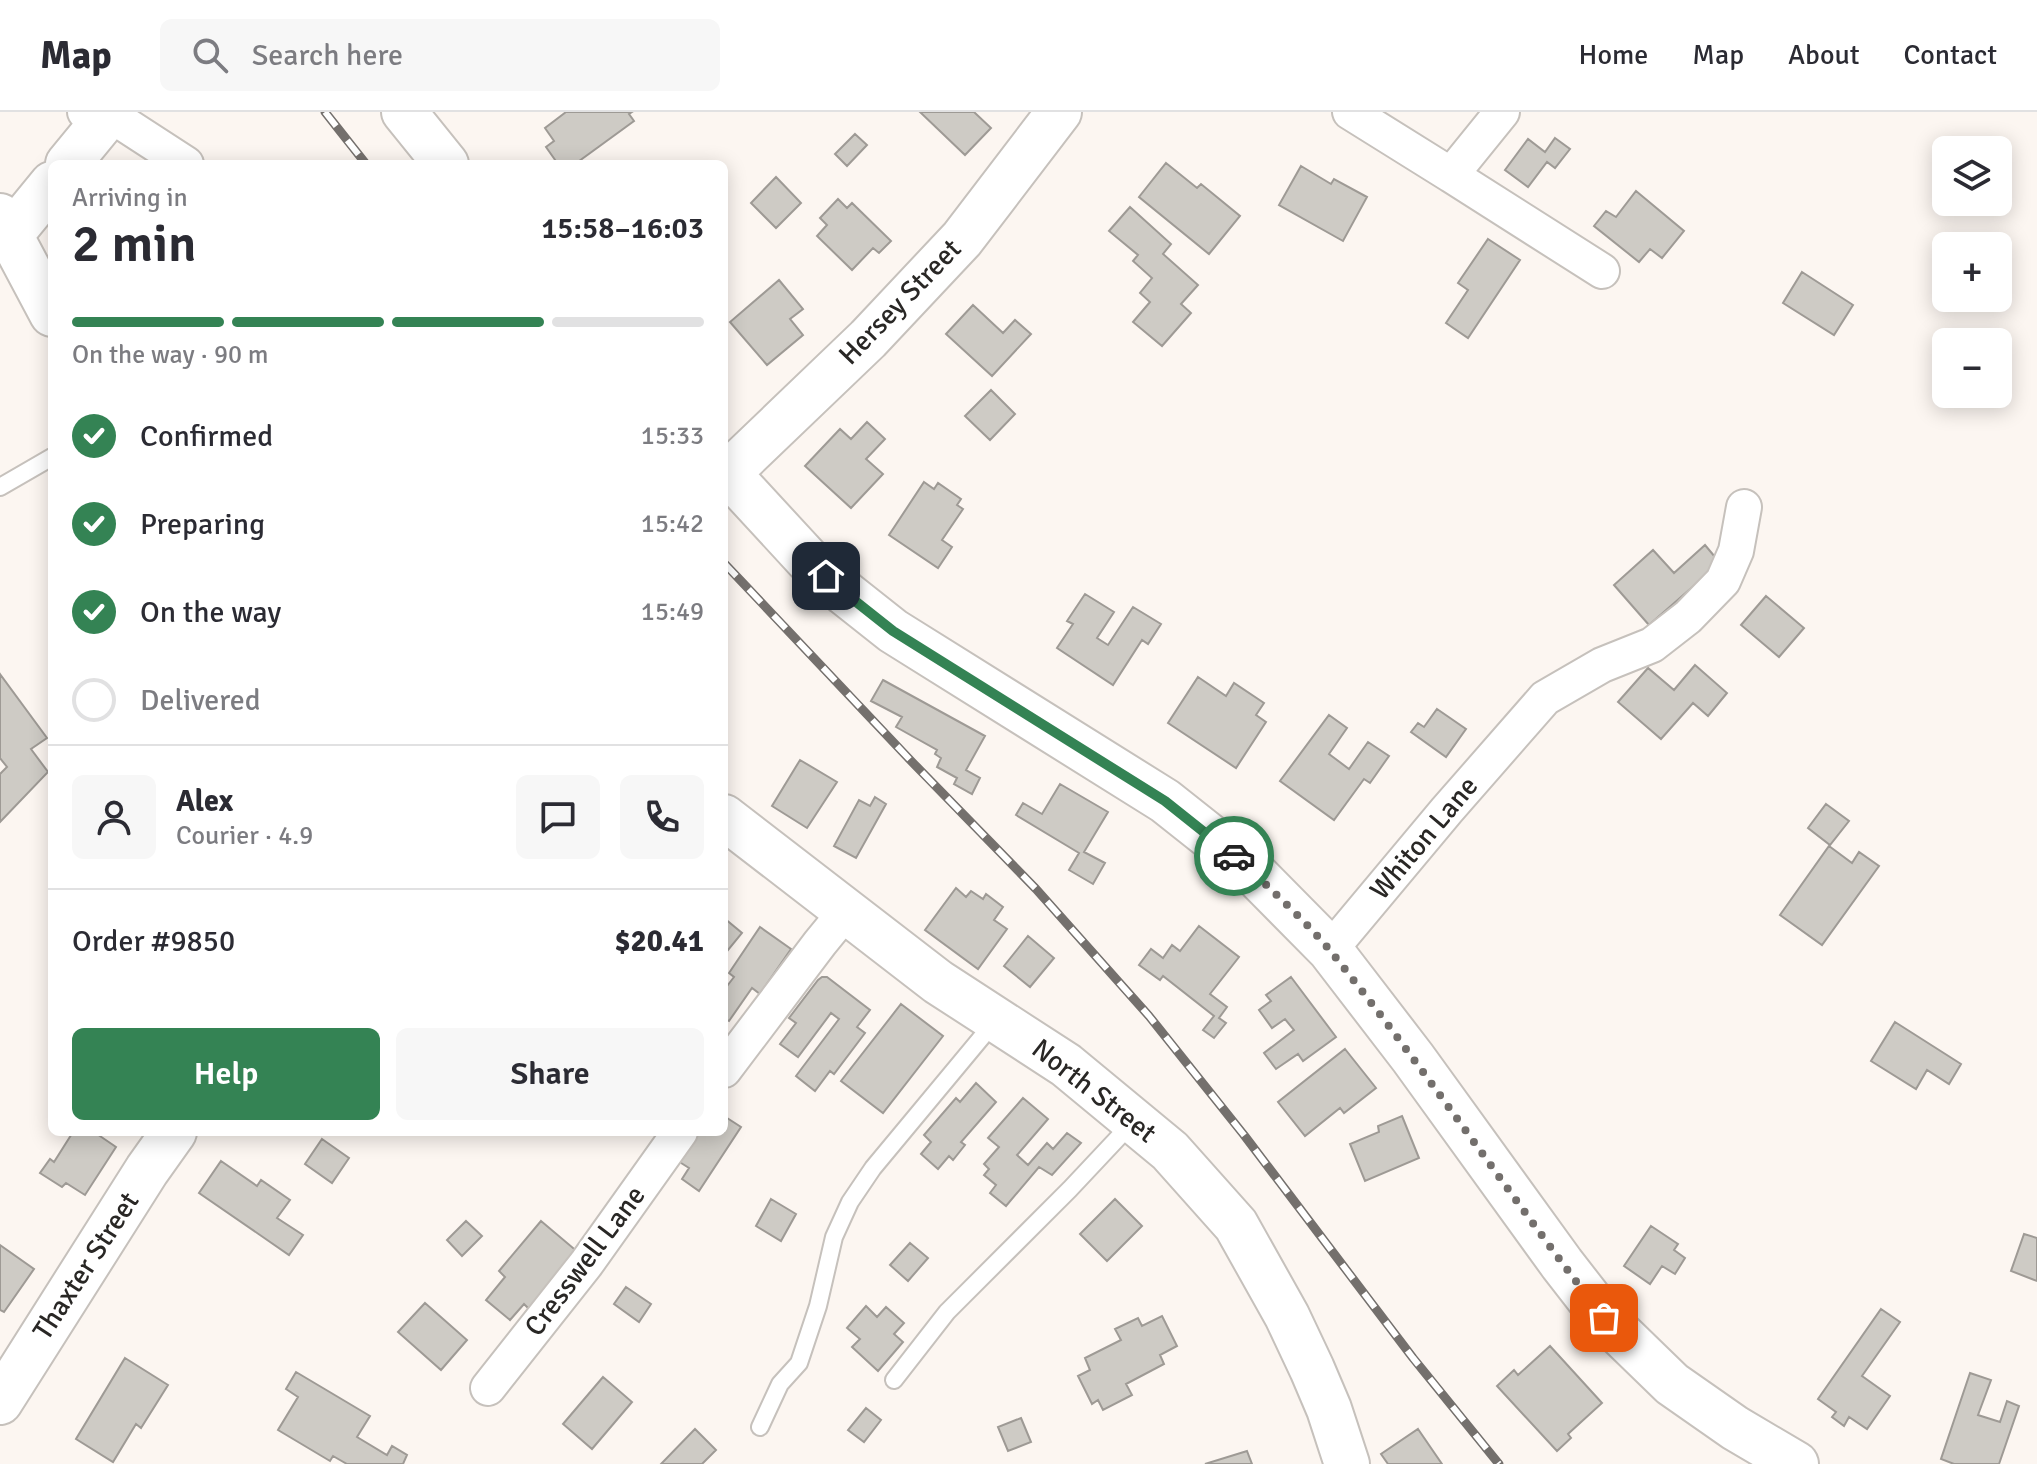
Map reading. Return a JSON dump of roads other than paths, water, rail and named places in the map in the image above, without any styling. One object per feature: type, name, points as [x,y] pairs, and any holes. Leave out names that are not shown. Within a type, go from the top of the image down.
[{"type":"street","points":[[404,112],[443,160]]},
{"type":"street","name":"Hersey Street","points":[[728,470],[868,339],[962,239],[1059,112]]},
{"type":"street","points":[[1350,112],[1602,271]]},
{"type":"street","points":[[1451,175],[1502,112]]},
{"type":"street","points":[[70,160],[96,113],[179,160]]},
{"type":"street","points":[[48,188],[6,225],[48,306]]},
{"type":"street","points":[[728,476],[807,559],[893,631],[1165,801],[1247,866],[1330,950],[1604,1318],[1672,1384],[1735,1428],[1796,1464]]},
{"type":"street","name":"Whiton Lane","points":[[1330,950],[1545,698],[1602,665],[1652,645],[1688,617],[1723,581],[1736,551],[1744,507]]},
{"type":"street","name":"North Street","points":[[728,820],[938,982],[1066,1065],[1170,1151],[1236,1225],[1287,1316],[1312,1369],[1347,1464]]},
{"type":"street","points":[[728,1065],[847,910]]},
{"type":"street","name":"Thaxter Street","points":[[0,1402],[171,1136]]},
{"type":"street","name":"Cresswell Lane","points":[[488,1388],[586,1264],[677,1136]]},
{"type":"lane","points":[[0,487],[48,459]]},
{"type":"lane","points":[[760,1427],[780,1384],[799,1363],[818,1306],[834,1237],[850,1202],[873,1168],[996,1020]]},
{"type":"lane","points":[[894,1380],[947,1312],[1134,1121]]},
{"type":"railway","points":[[325,112],[363,160]]},
{"type":"railway","points":[[728,567],[1036,889],[1149,1016],[1244,1135],[1413,1358],[1499,1464]]}]
